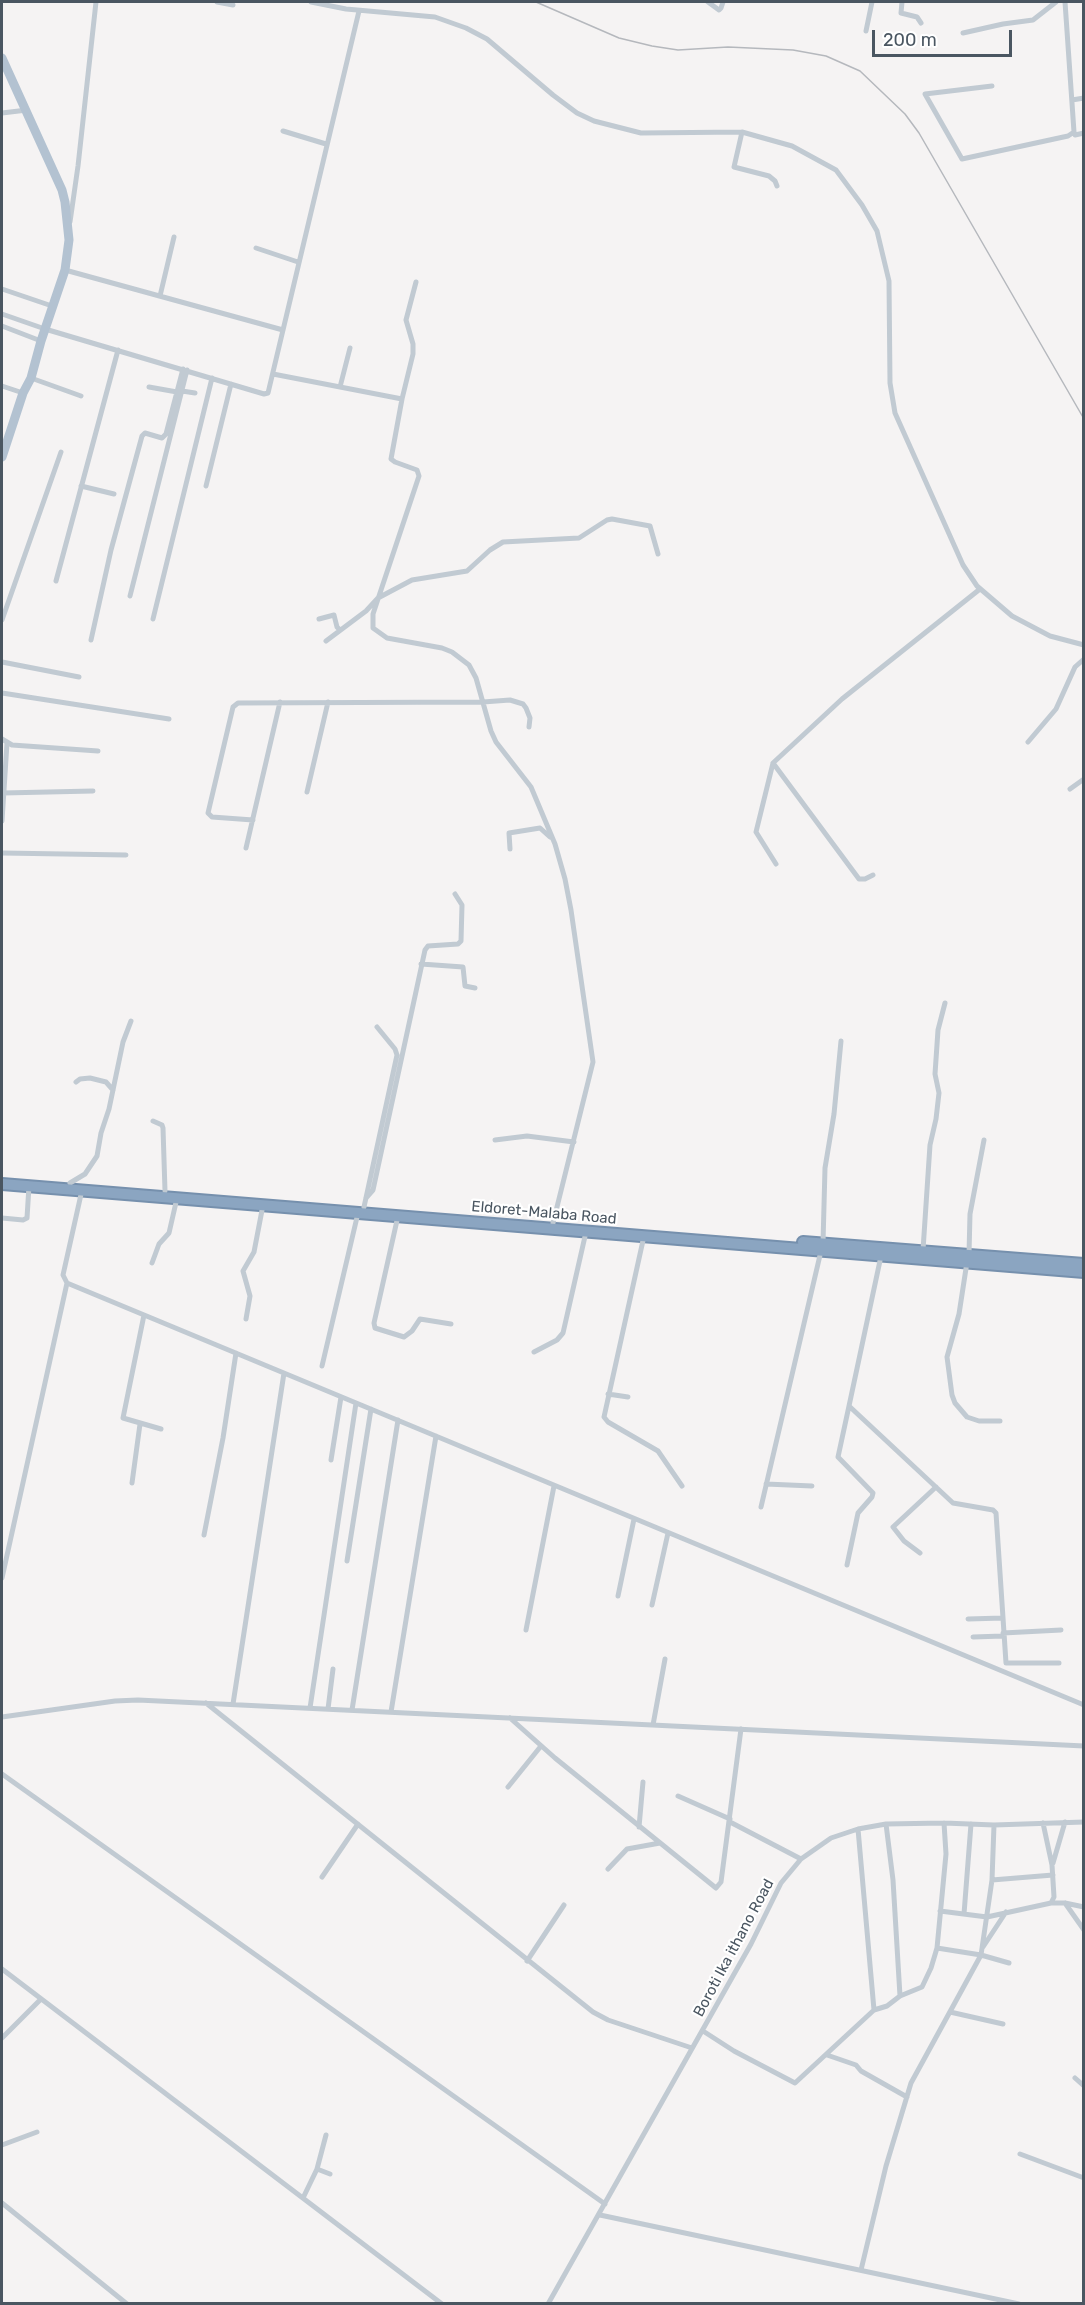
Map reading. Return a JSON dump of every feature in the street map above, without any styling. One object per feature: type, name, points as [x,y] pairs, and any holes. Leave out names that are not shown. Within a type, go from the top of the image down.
[{"type":"highway","name":"Eldoret-Malaba Road","points":[[2,1177],[822,1247],[882,1256],[1083,1264]]},
{"type":"highway","name":"Eldoret-Malaba Road","points":[[2,1184],[263,1205],[362,1206],[398,1216],[586,1232],[822,1247],[923,1250],[1083,1272]]},
{"type":"main road","points":[[2,58],[62,190],[69,227],[65,270],[41,340],[31,378],[23,393],[2,456]]},
{"type":"street","points":[[69,227],[96,2]]},
{"type":"street","points":[[217,2],[233,5]]},
{"type":"street","points":[[311,2],[334,8],[435,17],[475,32],[522,66],[553,95],[577,113],[594,121],[641,133],[742,132],[792,146],[836,170],[862,205],[877,231],[890,281],[890,383],[897,419],[958,556],[980,589],[1005,612],[1036,631],[1083,645]]},
{"type":"street","points":[[708,2],[719,10],[723,2]]},
{"type":"street","points":[[866,30],[872,2]]},
{"type":"street","points":[[902,2],[901,13],[917,17],[921,23]]},
{"type":"street","points":[[963,33],[1033,20],[1056,2]]},
{"type":"street","points":[[1065,2],[1074,135],[1083,133]]},
{"type":"street","points":[[2,314],[45,329],[268,393],[359,11]]},
{"type":"street","points":[[993,86],[925,94],[962,159],[1068,136],[1074,132]]},
{"type":"street","points":[[1072,100],[1083,98]]},
{"type":"street","points":[[2,114],[27,110]]},
{"type":"street","points":[[283,131],[326,144]]},
{"type":"street","points":[[742,132],[734,167],[769,176],[777,186]]},
{"type":"street","points":[[160,296],[174,237]]},
{"type":"street","points":[[256,248],[298,262]]},
{"type":"street","points":[[65,270],[283,330]]},
{"type":"street","points":[[416,282],[406,320],[413,344],[413,354],[391,459],[417,470],[420,476],[378,597],[372,624],[377,632],[387,638],[442,648],[458,657],[474,672],[496,742],[531,787],[553,840],[565,879],[592,1050],[592,1071],[553,1223]]},
{"type":"street","points":[[2,288],[52,306]]},
{"type":"street","points":[[2,326],[41,340]]},
{"type":"street","points":[[340,387],[350,348]]},
{"type":"street","points":[[56,581],[118,350]]},
{"type":"street","points":[[130,596],[185,370]]},
{"type":"street","points":[[273,374],[402,399]]},
{"type":"street","points":[[31,378],[81,396]]},
{"type":"street","points":[[153,619],[212,378]]},
{"type":"street","points":[[206,486],[231,384]]},
{"type":"street","points":[[2,386],[23,393]]},
{"type":"street","points":[[149,387],[195,393]]},
{"type":"street","points":[[91,640],[111,550],[141,436],[145,433],[164,437],[180,392]]},
{"type":"street","points":[[2,620],[61,452]]},
{"type":"street","points":[[81,486],[114,494]]},
{"type":"street","points":[[326,641],[366,611],[378,597],[412,580],[467,571],[496,545],[503,542],[579,538],[609,519],[650,526],[658,554]]},
{"type":"street","points":[[776,864],[756,832],[773,763],[842,699],[980,589]]},
{"type":"street","points":[[319,619],[334,615],[340,630]]},
{"type":"street","points":[[1028,742],[1056,709],[1075,667],[1083,659]]},
{"type":"street","points":[[2,662],[79,677]]},
{"type":"street","points":[[2,693],[169,719]]},
{"type":"street","points":[[253,819],[212,817],[208,813],[233,707],[238,703],[510,700],[523,704],[530,717],[529,727]]},
{"type":"street","points":[[246,848],[280,702]]},
{"type":"street","points":[[307,792],[328,702]]},
{"type":"street","points":[[2,821],[4,741],[12,745],[98,751]]},
{"type":"street","points":[[773,763],[859,879],[866,879],[873,875]]},
{"type":"street","points":[[1070,789],[1083,779]]},
{"type":"street","points":[[3,793],[93,791]]},
{"type":"street","points":[[510,849],[509,833],[540,828],[553,840]]},
{"type":"street","points":[[2,853],[126,855]]},
{"type":"street","points":[[362,1206],[373,1190],[427,946],[458,944],[461,941],[462,905],[455,894]]},
{"type":"street","points":[[422,964],[463,967],[465,986],[475,988]]},
{"type":"street","points":[[923,1250],[930,1141],[936,1119],[939,1093],[935,1074],[938,1030],[945,1003]]},
{"type":"street","points":[[70,1183],[85,1173],[97,1156],[123,1042],[131,1021]]},
{"type":"street","points":[[321,1366],[362,1206],[397,1055],[395,1049],[377,1027]]},
{"type":"street","points":[[761,1507],[822,1247],[825,1168],[834,1114],[841,1041]]},
{"type":"street","points":[[76,1082],[84,1077],[90,1078],[106,1083],[113,1090]]},
{"type":"street","points":[[153,1121],[162,1125],[163,1128],[165,1191]]},
{"type":"street","points":[[495,1140],[527,1136],[574,1142]]},
{"type":"street","points":[[984,1140],[970,1214],[968,1258],[959,1314],[947,1357],[951,1395],[955,1403],[967,1416],[979,1420],[1000,1421]]},
{"type":"street","points":[[2,1218],[23,1220],[27,1218],[29,1186]]},
{"type":"street","points":[[2,1578],[67,1283],[63,1275],[82,1190]]},
{"type":"street","points":[[152,1263],[159,1244],[170,1233],[177,1198]]},
{"type":"street","points":[[246,1319],[249,1296],[243,1271],[254,1252],[263,1205]]},
{"type":"street","points":[[398,1216],[374,1323],[375,1328],[404,1337],[412,1331],[420,1319],[451,1324]]},
{"type":"street","points":[[534,1352],[557,1340],[563,1333],[586,1232]]},
{"type":"street","points":[[644,1236],[603,1415],[605,1419],[658,1451],[682,1486]]},
{"type":"street","points":[[847,1565],[858,1513],[873,1493],[838,1456],[882,1256]]},
{"type":"street","points":[[67,1283],[1083,1706]]},
{"type":"street","points":[[144,1315],[123,1419],[162,1429]]},
{"type":"street","points":[[204,1535],[236,1353]]},
{"type":"street","points":[[233,1704],[284,1373]]},
{"type":"street","points":[[608,1394],[628,1397]]},
{"type":"street","points":[[331,1460],[341,1397]]},
{"type":"street","points":[[310,1708],[356,1403]]},
{"type":"street","points":[[849,1406],[956,1505],[991,1510],[996,1513],[1005,1661],[1007,1664],[1059,1663]]},
{"type":"street","points":[[348,1561],[371,1410]]},
{"type":"street","points":[[352,1710],[398,1420]]},
{"type":"street","points":[[132,1483],[140,1424]]},
{"type":"street","points":[[391,1712],[436,1436]]},
{"type":"street","points":[[766,1484],[812,1486]]},
{"type":"street","points":[[526,1629],[554,1486]]},
{"type":"street","points":[[920,1553],[904,1541],[893,1527],[936,1486]]},
{"type":"street","points":[[618,1596],[634,1519]]},
{"type":"street","points":[[652,1605],[668,1533]]},
{"type":"street","points":[[968,1619],[1003,1618]]},
{"type":"street","points":[[973,1637],[1061,1630]]},
{"type":"street","points":[[653,1725],[665,1659]]},
{"type":"street","points":[[328,1709],[333,1669]]},
{"type":"street","points":[[2,1717],[115,1701],[206,1703],[1083,1746]]},
{"type":"street","points":[[206,1703],[593,2012],[608,2020],[692,2048]]},
{"type":"street","points":[[510,1718],[639,1827],[717,1888],[721,1882],[741,1729]]},
{"type":"street","points":[[508,1787],[541,1746]]},
{"type":"street","points":[[2,1774],[605,2204]]},
{"type":"street","points":[[639,1827],[643,1782]]},
{"type":"street","points":[[678,1797],[730,1820],[801,1859]]},
{"type":"street","points":[[1052,1865],[1065,1822]]},
{"type":"street","name":"Boroti Ika ithano Road","points":[[548,2304],[703,2031],[751,1944],[781,1883],[801,1859],[831,1838],[858,1829],[886,1824],[994,1825],[1083,1822]]},
{"type":"street","points":[[703,2031],[734,2051],[795,2083],[874,2010],[922,1987],[932,1968],[937,1948],[946,1854],[944,1823]]},
{"type":"street","points":[[1043,1823],[1053,1875],[1054,1897],[1051,1904]]},
{"type":"street","points":[[322,1877],[358,1824]]},
{"type":"street","points":[[886,1824],[893,1880],[900,1996]]},
{"type":"street","points":[[964,1914],[971,1824]]},
{"type":"street","points":[[861,2270],[886,2166],[911,2083],[981,1955],[992,1880],[994,1825]]},
{"type":"street","points":[[858,1829],[874,2010]]},
{"type":"street","points":[[608,1869],[625,1851],[660,1843]]},
{"type":"street","points":[[992,1880],[1053,1875]]},
{"type":"street","points":[[940,1911],[987,1917],[1065,1902],[1083,1907]]},
{"type":"street","points":[[1065,1902],[1083,1930]]},
{"type":"street","points":[[527,1961],[564,1905]]},
{"type":"street","points":[[982,1948],[1006,1912]]},
{"type":"street","points":[[937,1948],[981,1955],[1009,1963]]},
{"type":"street","points":[[2,1969],[442,2304]]},
{"type":"street","points":[[2,2038],[41,1999]]},
{"type":"street","points":[[950,2012],[1003,2024]]},
{"type":"street","points":[[826,2055],[856,2065],[861,2071],[907,2097]]},
{"type":"street","points":[[1075,2078],[1083,2086]]},
{"type":"street","points":[[2,2145],[37,2132]]},
{"type":"street","points":[[303,2198],[317,2169],[326,2135]]},
{"type":"street","points":[[1020,2154],[1083,2178]]},
{"type":"street","points":[[317,2169],[330,2174]]},
{"type":"street","points":[[2,2204],[127,2304]]},
{"type":"street","points":[[600,2215],[1019,2304]]},
{"type":"street","points":[[115,2304],[120,2298]]},
{"type":"railway","points":[[536,2],[619,38],[652,46],[678,50],[728,47],[793,50],[826,56],[860,71],[905,114],[919,133],[1084,419]]}]
